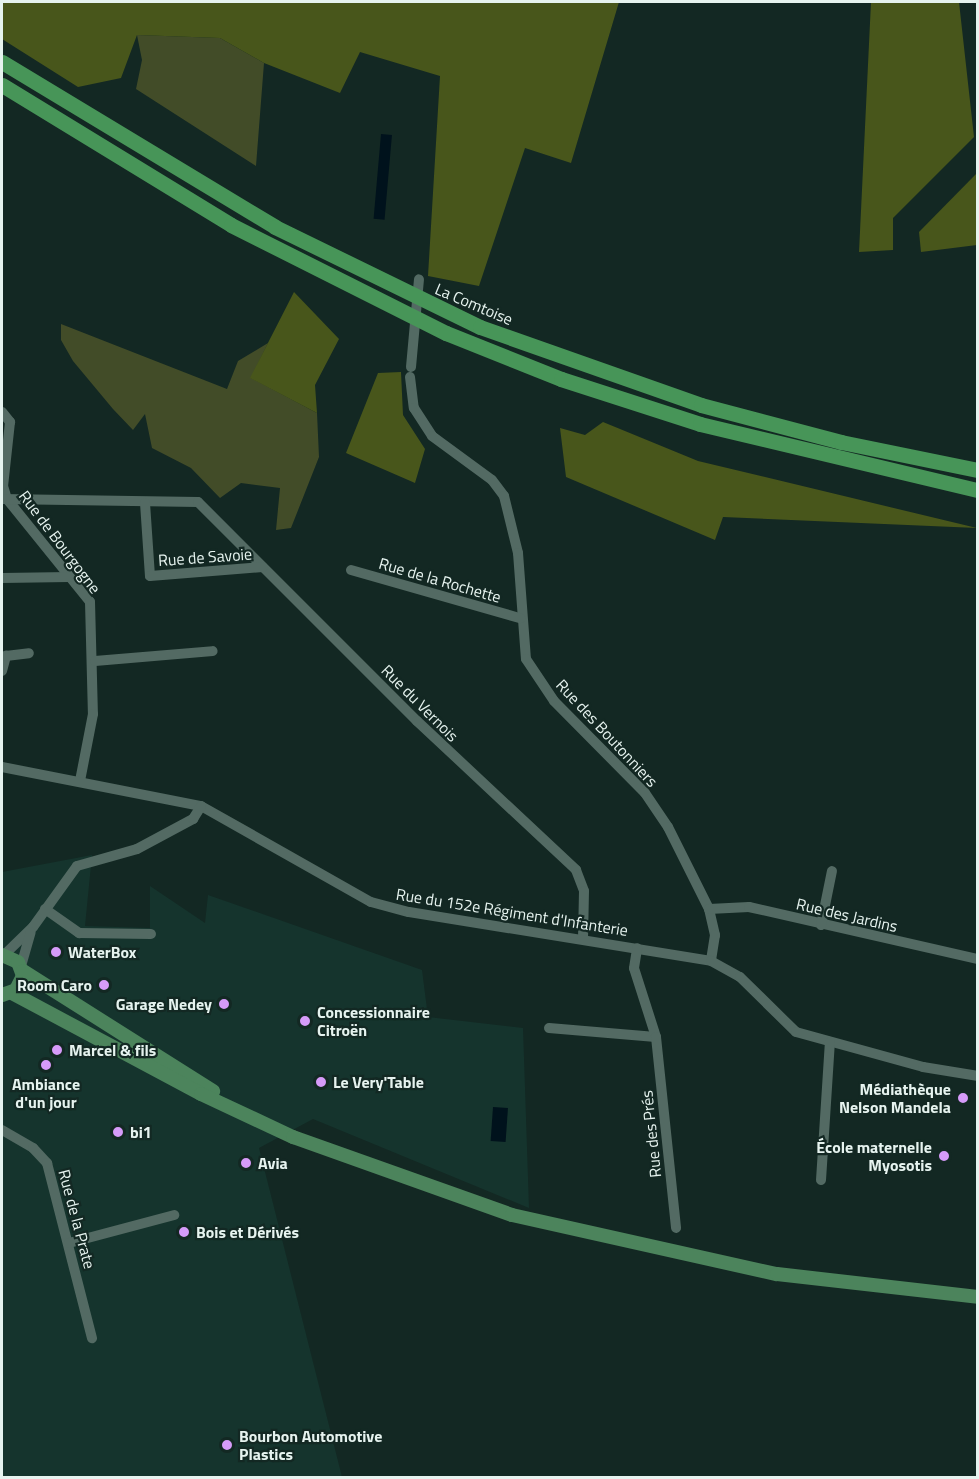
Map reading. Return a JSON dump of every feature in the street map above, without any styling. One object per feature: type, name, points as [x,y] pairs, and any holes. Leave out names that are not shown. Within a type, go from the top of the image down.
[{"type":"highway","name":"La Comtoise","points":[[2,62],[195,182],[403,293],[442,311],[567,361],[690,401],[842,442],[978,470]]},
{"type":"highway","points":[[2,85],[222,220],[399,312],[446,333],[571,382],[700,424],[978,490]]},
{"type":"main road","points":[[3,955],[239,1105],[361,1158],[561,1226]]},
{"type":"main road","points":[[22,969],[22,982],[4,995],[216,1102],[293,1137],[442,1193],[561,1226],[777,1274],[978,1296]]},
{"type":"street","name":"Rue des Boutonniers","points":[[419,279],[410,372],[414,408],[432,436],[492,480],[504,496],[518,553],[520,618],[526,659],[538,681],[645,793],[668,827],[709,909],[715,934],[711,961]]},
{"type":"street","name":"Rue de Bourgogne","points":[[2,412],[6,428],[4,499],[90,602],[95,661],[93,714],[80,781]]},
{"type":"street","points":[[4,499],[145,503]]},
{"type":"street","name":"Rue du Vernois","points":[[145,503],[198,502],[417,722],[576,870],[584,891],[583,938]]},
{"type":"street","name":"Rue de Savoie","points":[[145,503],[150,576],[263,567]]},
{"type":"street","name":"Rue de la Rochette","points":[[351,570],[520,618]]},
{"type":"street","points":[[2,578],[69,577]]},
{"type":"street","points":[[95,661],[213,651]]},
{"type":"street","points":[[2,671],[6,656],[29,653]]},
{"type":"street","name":"Rue du 152e Régiment d'Infanterie","points":[[2,767],[201,806],[371,902],[409,912],[583,938],[711,961],[740,977],[796,1032],[978,1076]]},
{"type":"street","points":[[3,955],[33,927],[77,866],[137,849],[194,819],[201,806]]},
{"type":"street","points":[[821,925],[832,871]]},
{"type":"street","name":"Rue des Jardins","points":[[709,909],[749,907],[978,959]]},
{"type":"street","points":[[45,909],[79,933],[151,934]]},
{"type":"street","points":[[22,969],[33,927]]},
{"type":"street","name":"Rue des Prés","points":[[637,948],[634,968],[656,1037],[676,1228]]},
{"type":"street","points":[[549,1028],[656,1037]]},
{"type":"street","points":[[821,1180],[830,1042]]},
{"type":"street","name":"Rue de la Prate","points":[[2,1130],[33,1148],[46,1163],[69,1243],[92,1338]]},
{"type":"street","points":[[69,1243],[174,1215]]},
{"type":"shaded area","points":[[92,855],[85,926],[150,928],[150,886],[205,923],[208,895],[422,970],[428,1017],[523,1028],[529,1208],[313,1119],[259,1148],[342,1477],[2,1478],[2,872]]},
{"type":"green space","points":[[2,2],[619,2],[571,163],[525,148],[479,286],[428,276],[440,76],[360,52],[340,93],[264,63],[220,38],[137,35],[121,78],[78,87],[2,39]]},
{"type":"green space","points":[[871,2],[959,2],[974,137],[893,218],[893,250],[859,252]]},
{"type":"green space","points":[[137,35],[220,38],[264,63],[256,166],[136,89],[142,60]]},
{"type":"green space","points":[[977,173],[977,245],[921,252],[919,232]]},
{"type":"green space","points":[[294,292],[339,339],[315,385],[317,413],[250,378]]},
{"type":"green space","points":[[61,324],[227,389],[238,361],[268,343],[251,378],[317,413],[319,457],[291,528],[276,530],[280,488],[241,483],[220,498],[191,468],[152,448],[145,414],[133,430],[73,361],[61,340]]},
{"type":"green space","points":[[401,372],[403,415],[425,449],[415,483],[346,453],[378,373]]},
{"type":"green space","points":[[603,422],[698,461],[977,528],[723,517],[715,540],[566,477],[560,428],[585,435]]},
{"type":"water","points":[[381,134],[392,135],[385,220],[374,219]]},
{"type":"water","points":[[493,1107],[508,1108],[506,1142],[491,1141]]},
{"type":"place","name":"WaterBox","points":[[56,952]]},
{"type":"place","name":"Room Caro","points":[[104,985]]},
{"type":"place","name":"Garage Nedey","points":[[224,1004]]},
{"type":"place","name":"Concessionnaire Citroën","points":[[305,1021]]},
{"type":"place","name":"Marcel & fils","points":[[57,1050]]},
{"type":"place","name":"Ambiance d'un jour","points":[[46,1065]]},
{"type":"place","name":"Le Very'Table","points":[[321,1082]]},
{"type":"place","name":"Médiathèque Nelson Mandela","points":[[963,1098]]},
{"type":"place","name":"bi1","points":[[118,1132]]},
{"type":"place","name":"École maternelle Myosotis","points":[[944,1156]]},
{"type":"place","name":"Avia","points":[[246,1163]]},
{"type":"place","name":"Bois et Dérivés","points":[[184,1232]]},
{"type":"place","name":"Bourbon Automotive Plastics","points":[[227,1445]]}]
